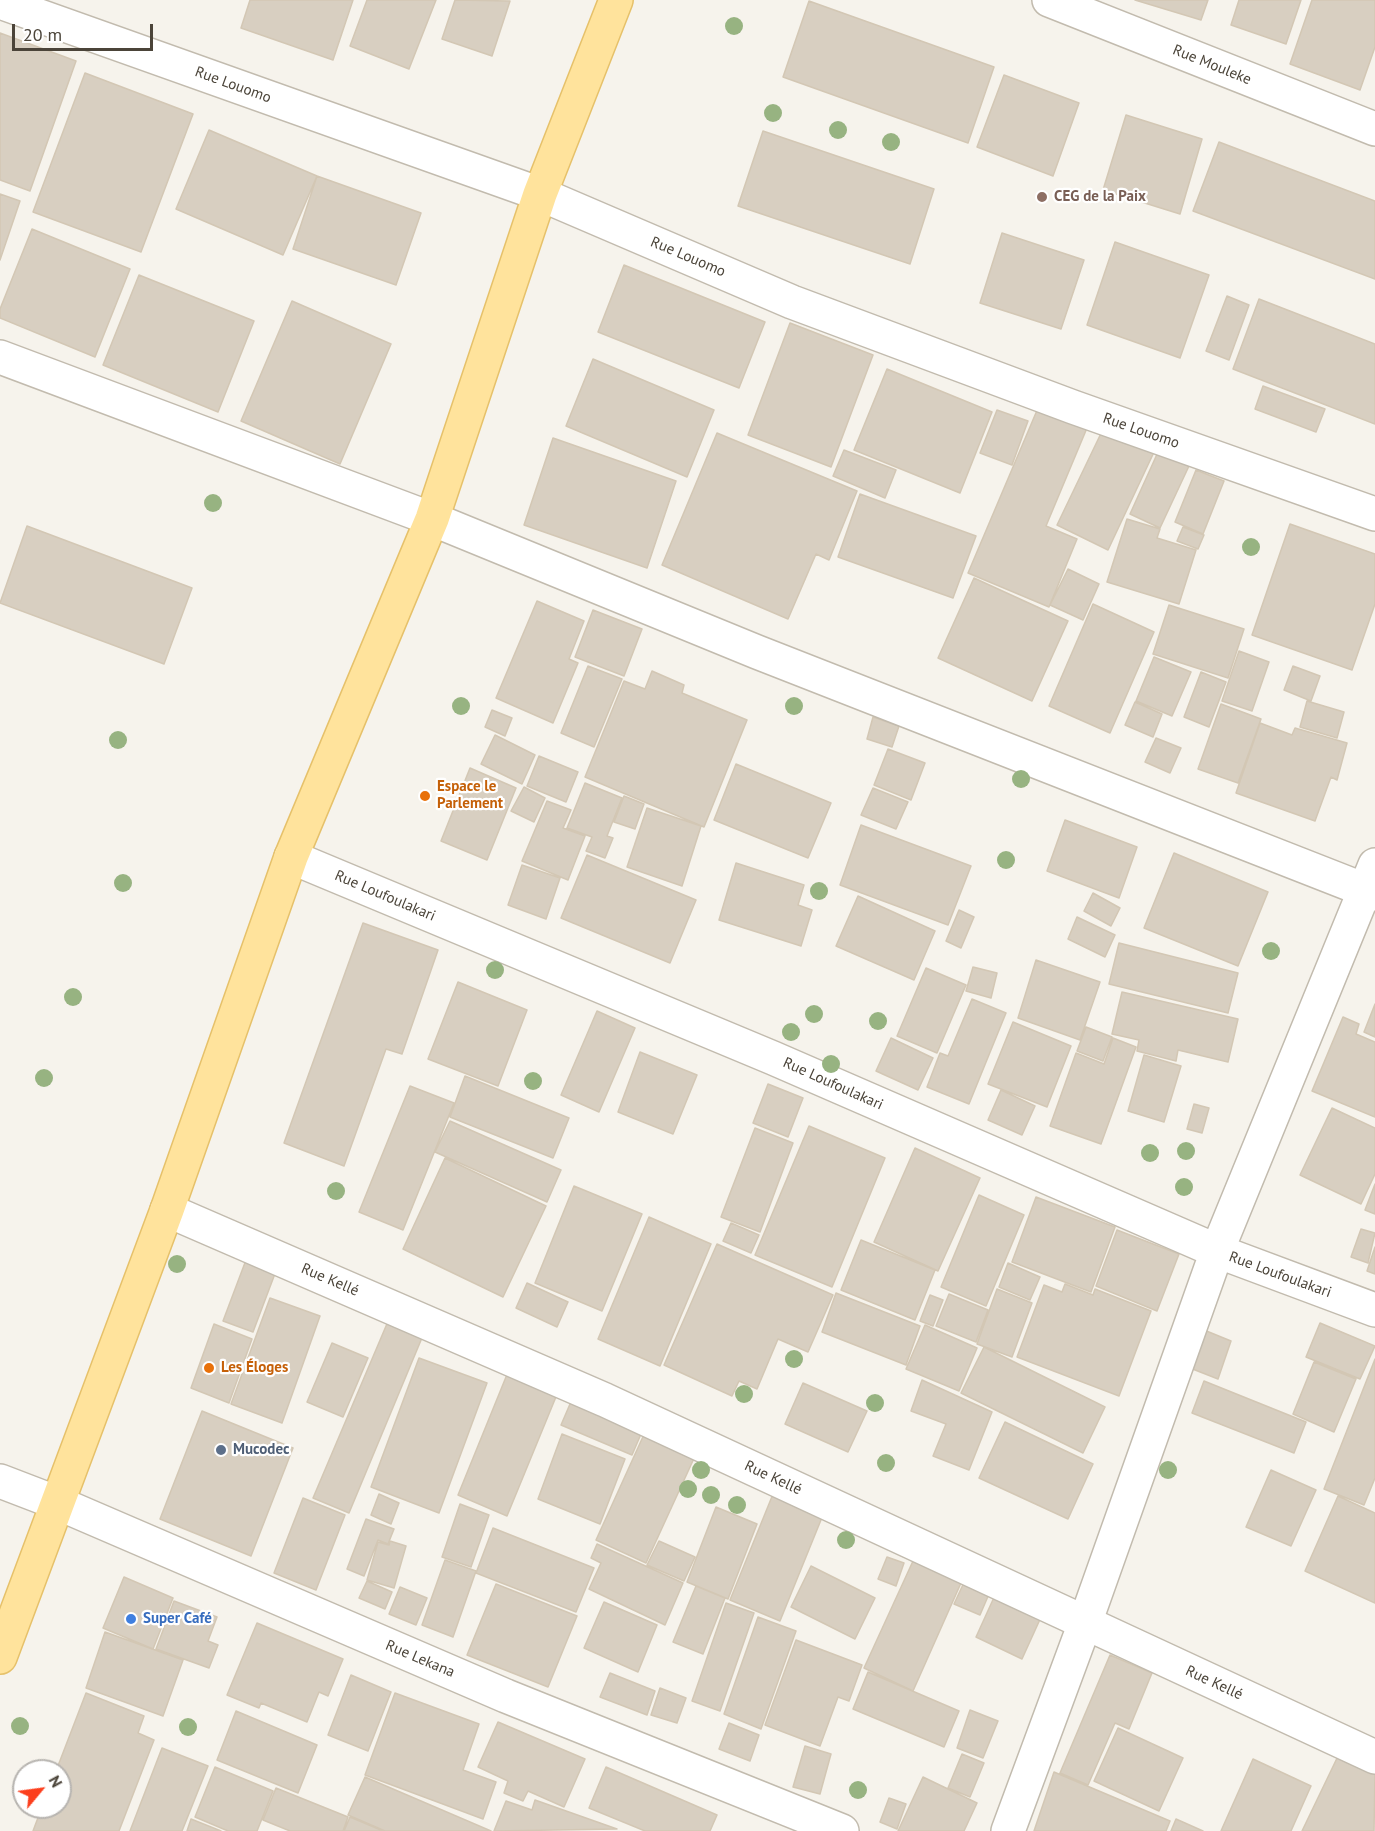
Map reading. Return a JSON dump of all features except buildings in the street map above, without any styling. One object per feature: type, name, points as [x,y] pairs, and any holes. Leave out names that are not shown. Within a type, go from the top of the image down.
[{"type":"main road","points":[[0,1657],[60,1504],[167,1210],[291,857],[432,519],[540,194],[616,0]]},
{"type":"street","name":"Rue Mouleke","points":[[1049,0],[1375,129]]},
{"type":"street","name":"Rue Louomo","points":[[0,2],[540,194],[792,302],[1084,411],[1375,514]]},
{"type":"street","points":[[0,357],[432,519],[757,652],[1372,883],[1217,1251],[1085,1623],[1008,1831]]},
{"type":"street","name":"Rue Loufoulakari","points":[[291,857],[773,1058],[1217,1251],[1375,1310]]},
{"type":"street","name":"Rue Kellé","points":[[167,1210],[605,1400],[1375,1757]]},
{"type":"street","name":"Rue Lekana","points":[[0,1481],[60,1504],[506,1696],[842,1831]]},
{"type":"place","name":"CEG de la Paix","points":[[1042,197]]},
{"type":"place","name":"Espace le Parlement","points":[[425,796]]},
{"type":"place","name":"Les Éloges","points":[[209,1368]]},
{"type":"place","name":"Mucodec","points":[[221,1450]]},
{"type":"place","name":"Super Café","points":[[131,1619]]}]
